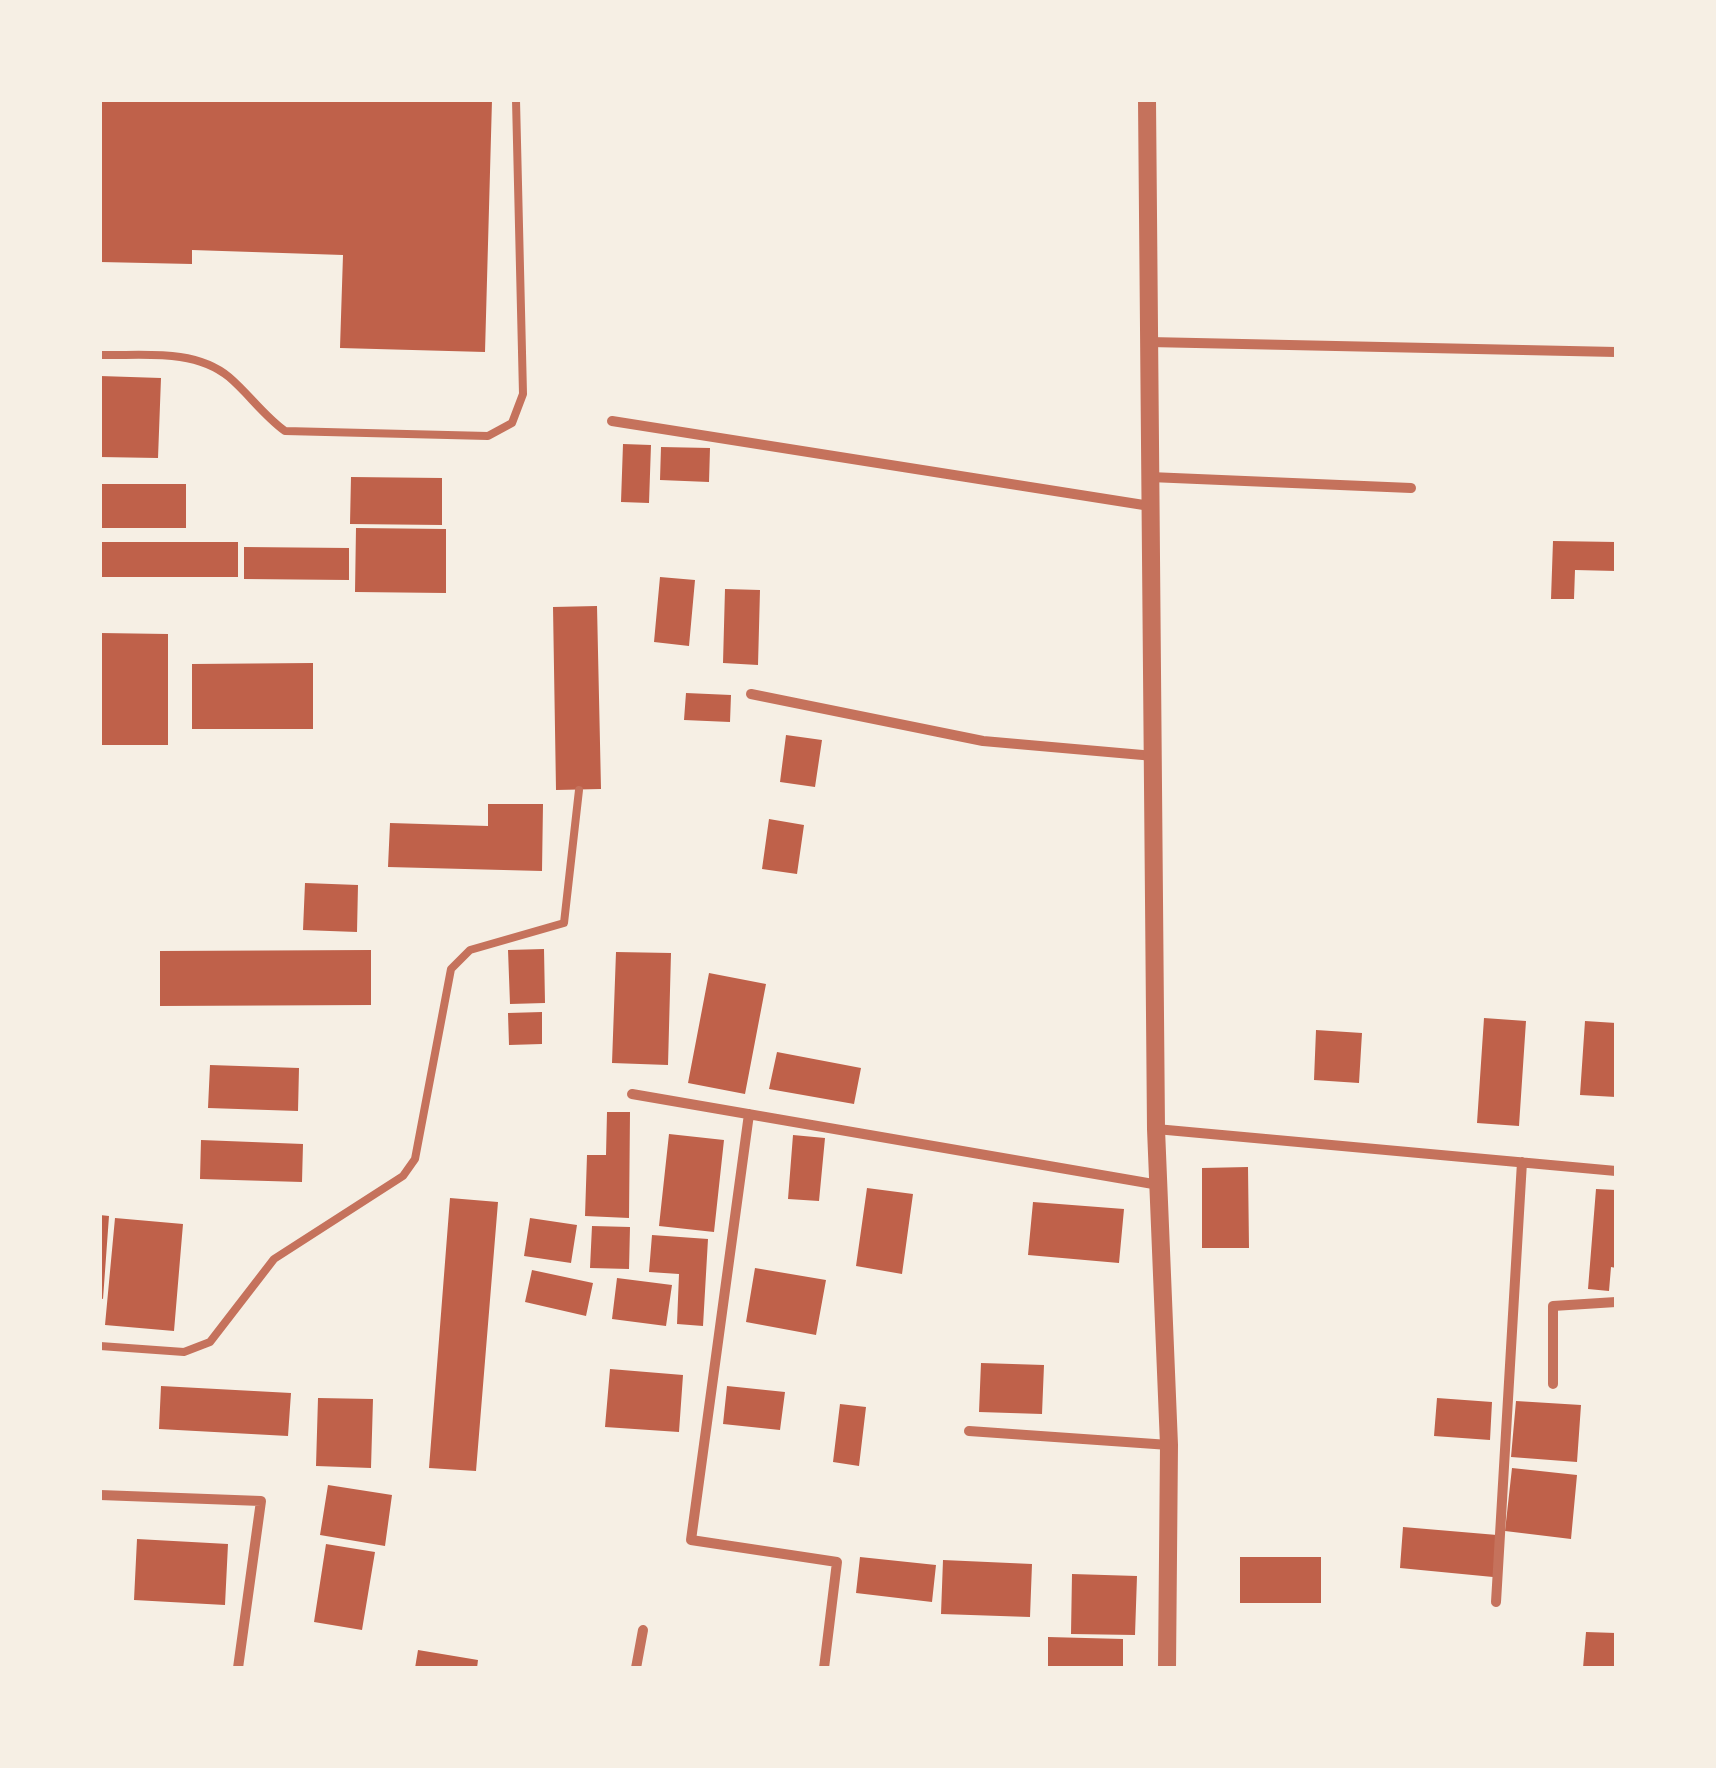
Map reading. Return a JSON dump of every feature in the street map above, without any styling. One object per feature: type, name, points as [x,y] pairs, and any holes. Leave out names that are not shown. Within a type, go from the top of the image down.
[{"type":"street","points":[[1147,100],[1156,1128],[1169,1445],[1167,1668]]},
{"type":"street","points":[[1149,342],[1616,352]]},
{"type":"street","points":[[612,421],[1150,506]]},
{"type":"street","points":[[1150,477],[1410,488]]},
{"type":"street","points":[[750,694],[983,741],[1155,756]]},
{"type":"street","points":[[632,1094],[1160,1185]]},
{"type":"street","points":[[749,1114],[691,1540],[837,1562],[824,1668]]},
{"type":"street","points":[[1156,1128],[1616,1171]]},
{"type":"street","points":[[1496,1602],[1522,1162]]},
{"type":"street","points":[[1553,1384],[1553,1306],[1616,1302]]},
{"type":"street","points":[[968,1431],[1169,1445]]},
{"type":"street","points":[[100,1495],[261,1501],[238,1668]]},
{"type":"street","points":[[636,1668],[643,1630]]},
{"type":"lane","points":[[100,356],[189,357],[228,376],[262,415],[285,431],[488,436],[512,423],[523,394],[516,100]]},
{"type":"lane","points":[[100,1346],[184,1352],[210,1342],[274,1259],[403,1176],[415,1159],[451,969],[470,950],[564,923],[579,790]]},
{"type":"building","points":[[100,100],[492,100],[485,352],[340,348],[343,255],[192,250],[192,264],[100,262]]},
{"type":"building","points":[[100,376],[161,378],[158,458],[100,457]]},
{"type":"building","points":[[623,444],[651,445],[649,503],[621,502]]},
{"type":"building","points":[[661,447],[710,448],[709,482],[660,480]]},
{"type":"building","points":[[351,477],[442,478],[442,525],[350,524]]},
{"type":"building","points":[[100,484],[186,484],[186,528],[100,528]]},
{"type":"building","points":[[356,528],[446,529],[446,593],[355,592]]},
{"type":"building","points":[[1553,541],[1616,542],[1616,571],[1575,570],[1574,599],[1551,599]]},
{"type":"building","points":[[100,542],[238,542],[238,577],[100,577]]},
{"type":"building","points":[[244,547],[349,548],[349,580],[244,579]]},
{"type":"building","points":[[660,577],[695,580],[689,646],[654,642]]},
{"type":"building","points":[[725,589],[760,590],[758,665],[723,663]]},
{"type":"building","points":[[597,606],[601,789],[556,790],[553,607]]},
{"type":"building","points":[[100,633],[168,634],[168,745],[100,745]]},
{"type":"building","points":[[313,663],[313,729],[192,729],[192,664]]},
{"type":"building","points":[[686,693],[731,695],[730,722],[684,720]]},
{"type":"building","points":[[786,735],[822,740],[815,787],[780,782]]},
{"type":"building","points":[[488,804],[543,804],[542,871],[388,867],[390,823],[488,826]]},
{"type":"building","points":[[769,819],[804,825],[797,874],[762,869]]},
{"type":"building","points":[[305,883],[358,885],[357,932],[303,930]]},
{"type":"building","points":[[544,949],[545,1003],[510,1004],[508,950]]},
{"type":"building","points":[[371,950],[371,1005],[160,1006],[160,951]]},
{"type":"building","points":[[616,952],[671,953],[668,1065],[612,1063]]},
{"type":"building","points":[[709,973],[766,984],[745,1094],[688,1083]]},
{"type":"building","points":[[542,1012],[542,1044],[509,1045],[508,1013]]},
{"type":"building","points":[[1484,1018],[1526,1021],[1519,1126],[1477,1123]]},
{"type":"building","points":[[1585,1021],[1616,1023],[1616,1097],[1580,1095]]},
{"type":"building","points":[[1316,1030],[1362,1033],[1359,1083],[1314,1080]]},
{"type":"building","points":[[777,1052],[861,1068],[854,1104],[769,1089]]},
{"type":"building","points":[[210,1065],[299,1068],[298,1111],[208,1108]]},
{"type":"building","points":[[607,1112],[630,1112],[629,1218],[585,1216],[587,1155],[606,1155]]},
{"type":"building","points":[[669,1134],[724,1140],[714,1232],[659,1226]]},
{"type":"building","points":[[793,1135],[825,1138],[819,1201],[788,1199]]},
{"type":"building","points":[[201,1140],[303,1144],[302,1182],[200,1179]]},
{"type":"building","points":[[1248,1167],[1249,1248],[1202,1248],[1202,1168]]},
{"type":"building","points":[[867,1188],[913,1194],[902,1274],[856,1266]]},
{"type":"building","points":[[1596,1189],[1616,1190],[1616,1268],[1611,1267],[1609,1291],[1588,1289]]},
{"type":"building","points":[[450,1198],[498,1202],[476,1471],[429,1468]]},
{"type":"building","points":[[1033,1202],[1124,1209],[1119,1263],[1028,1255]]},
{"type":"building","points":[[100,1215],[109,1216],[103,1299],[100,1298]]},
{"type":"building","points":[[115,1218],[183,1224],[174,1331],[105,1325]]},
{"type":"building","points":[[530,1218],[577,1225],[571,1263],[524,1256]]},
{"type":"building","points":[[592,1226],[630,1227],[629,1269],[590,1268]]},
{"type":"building","points":[[652,1235],[708,1239],[703,1326],[677,1324],[679,1274],[649,1272]]},
{"type":"building","points":[[755,1268],[826,1280],[816,1335],[746,1322]]},
{"type":"building","points":[[532,1270],[593,1283],[586,1316],[525,1302]]},
{"type":"building","points":[[617,1278],[672,1285],[666,1326],[612,1319]]},
{"type":"building","points":[[981,1363],[1044,1365],[1042,1414],[979,1412]]},
{"type":"building","points":[[610,1369],[683,1375],[679,1432],[605,1427]]},
{"type":"building","points":[[161,1386],[291,1393],[288,1436],[159,1429]]},
{"type":"building","points":[[727,1386],[785,1392],[780,1430],[723,1424]]},
{"type":"building","points":[[318,1398],[373,1399],[371,1468],[316,1466]]},
{"type":"building","points":[[1437,1398],[1492,1402],[1490,1440],[1434,1436]]},
{"type":"building","points":[[1516,1401],[1581,1405],[1577,1462],[1511,1457]]},
{"type":"building","points":[[840,1404],[866,1407],[859,1466],[833,1462]]},
{"type":"building","points":[[1512,1468],[1577,1475],[1571,1539],[1505,1531]]},
{"type":"building","points":[[328,1485],[392,1495],[385,1546],[320,1535]]},
{"type":"building","points":[[1403,1527],[1497,1535],[1493,1577],[1400,1568]]},
{"type":"building","points":[[137,1539],[228,1544],[225,1605],[134,1600]]},
{"type":"building","points":[[326,1544],[375,1552],[362,1630],[314,1622]]},
{"type":"building","points":[[860,1557],[936,1565],[932,1602],[856,1593]]},
{"type":"building","points":[[1240,1557],[1321,1557],[1321,1603],[1240,1603]]},
{"type":"building","points":[[943,1560],[1032,1564],[1030,1617],[941,1614]]},
{"type":"building","points":[[1072,1574],[1137,1576],[1135,1635],[1071,1634]]},
{"type":"building","points":[[1586,1632],[1616,1633],[1616,1668],[1583,1668]]},
{"type":"building","points":[[1048,1637],[1123,1639],[1123,1668],[1048,1668]]},
{"type":"building","points":[[418,1650],[478,1660],[477,1668],[415,1668]]}]
